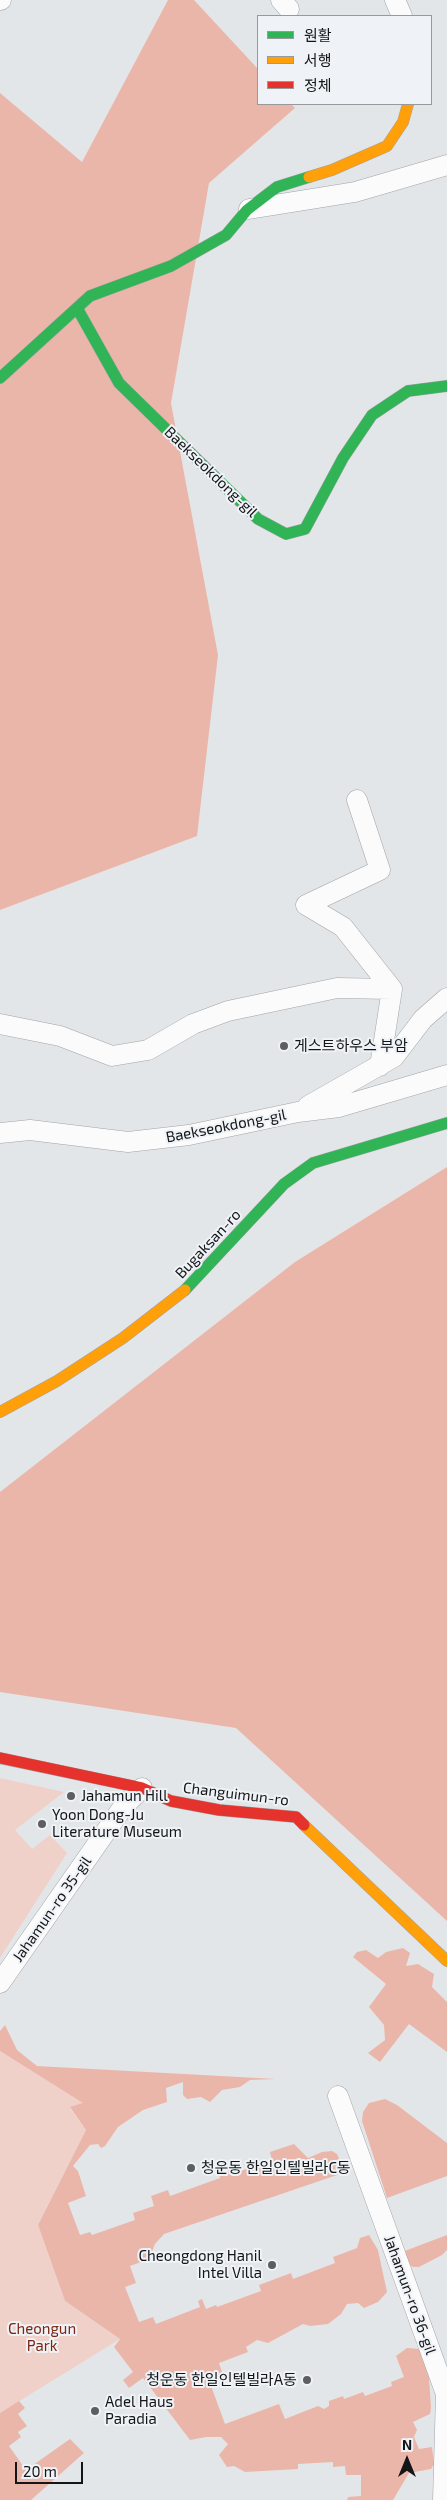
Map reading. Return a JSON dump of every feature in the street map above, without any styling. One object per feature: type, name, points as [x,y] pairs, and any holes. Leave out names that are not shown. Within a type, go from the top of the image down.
[{"type":"street","points":[[395,0],[402,15]]},
{"type":"street","points":[[0,378],[90,296],[171,266],[226,234],[247,210],[277,187],[332,170],[387,146],[403,122],[408,105]]},
{"type":"street","points":[[247,210],[354,192],[447,165]]},
{"type":"street","name":"Baekseokdong-gil","points":[[77,308],[119,383],[258,519],[286,534],[305,529],[344,458],[372,414],[408,390],[447,386]]},
{"type":"street","points":[[357,800],[380,870],[306,905],[343,927],[392,989],[380,1066]]},
{"type":"street","points":[[0,1024],[60,1036],[112,1056],[148,1050],[193,1024],[228,1011],[337,988],[392,989]]},
{"type":"street","points":[[298,1112],[394,1057],[422,1019],[447,998]]},
{"type":"street","name":"Baekseokdong-gil","points":[[0,1133],[30,1130],[128,1142],[189,1135],[298,1112],[339,1107],[447,1075]]},
{"type":"street","name":"Bugaksan-ro","points":[[0,1412],[57,1381],[123,1338],[179,1296],[284,1184],[313,1163],[447,1123]]},
{"type":"street","name":"Changuimun-ro","points":[[0,1758],[142,1788],[171,1801],[219,1810],[296,1817],[447,1961]]},
{"type":"street","name":"Jahamun-ro 35-gil","points":[[0,1983],[123,1807],[142,1788]]},
{"type":"street","name":"Jahamun-ro 36-gil","points":[[338,2096],[446,2394],[443,2500]]},
{"type":"green space","points":[[0,1778],[64,1792],[15,1830],[32,1849],[50,1835],[67,1853],[0,1958]]},
{"type":"green space","name":"Cheongun Park","points":[[0,2051],[84,2103],[70,2108],[86,2130],[38,2225],[65,2301],[120,2339],[0,2413]]},
{"type":"shaded area","points":[[168,0],[194,0],[257,68],[257,105],[292,105],[295,108],[209,183],[171,403],[218,655],[197,836],[0,910],[0,93],[82,162]]},
{"type":"shaded area","points":[[447,1167],[447,1921],[236,1728],[0,1692],[0,1492],[295,1262]]},
{"type":"shaded area","points":[[403,1948],[410,1953],[406,1966],[418,1964],[434,1974],[432,1987],[447,2002],[447,2052],[409,2024],[380,2062],[368,2053],[385,2040],[384,2025],[369,2007],[386,1984],[353,1957],[357,1952],[366,1950],[378,1958],[386,1952]]},
{"type":"shaded area","points":[[5,2025],[17,2050],[37,2066],[276,2079],[250,2080],[240,2087],[222,2090],[210,2102],[201,2097],[187,2099],[183,2095],[183,2082],[166,2088],[167,2102],[143,2110],[118,2127],[105,2146],[101,2148],[98,2144],[90,2145],[73,2166],[78,2171],[86,2196],[68,2203],[80,2235],[90,2232],[92,2235],[135,2220],[133,2213],[154,2206],[151,2196],[168,2190],[170,2196],[220,2178],[219,2173],[230,2170],[232,2174],[272,2160],[270,2152],[294,2144],[308,2158],[322,2152],[332,2151],[337,2154],[343,2168],[340,2174],[164,2234],[155,2244],[149,2259],[130,2266],[136,2283],[125,2287],[139,2322],[153,2317],[156,2324],[200,2307],[198,2301],[202,2299],[206,2309],[216,2305],[217,2307],[261,2291],[259,2285],[291,2273],[293,2279],[335,2263],[333,2257],[357,2248],[360,2238],[369,2235],[378,2250],[387,2292],[378,2302],[364,2308],[358,2303],[347,2304],[341,2314],[328,2324],[310,2326],[303,2324],[268,2343],[257,2340],[246,2347],[248,2352],[219,2363],[224,2378],[210,2383],[225,2424],[279,2404],[285,2419],[318,2406],[324,2409],[329,2406],[329,2401],[343,2396],[344,2399],[363,2392],[365,2396],[392,2386],[391,2382],[404,2377],[396,2356],[407,2348],[420,2349],[429,2376],[431,2408],[430,2414],[413,2422],[417,2430],[414,2437],[419,2449],[432,2447],[434,2464],[431,2469],[409,2473],[393,2500],[347,2500],[348,2497],[361,2496],[361,2475],[346,2475],[345,2466],[333,2467],[333,2462],[298,2464],[298,2469],[245,2472],[234,2466],[227,2467],[219,2455],[228,2444],[221,2437],[190,2440],[143,2378],[129,2388],[123,2380],[133,2372],[114,2347],[120,2339],[65,2301],[38,2225],[86,2130],[70,2107],[83,2103],[0,2051],[0,2031]]},
{"type":"shaded area","points":[[385,2099],[397,2105],[447,2143],[447,2176],[387,2198],[362,2121],[363,2112],[369,2103]]},
{"type":"shaded area","points":[[447,2235],[447,2250],[442,2255],[419,2267],[413,2267],[409,2264],[402,2252]]},
{"type":"shaded area","points":[[19,2401],[25,2408],[18,2414],[27,2426],[18,2432],[21,2437],[9,2446],[26,2470],[70,2439],[84,2453],[31,2500],[0,2500],[0,2413]]},
{"type":"traffic: fast","points":[[0,378],[90,296],[171,266],[226,235],[247,210],[277,187],[309,177]]},
{"type":"traffic: fast","points":[[77,308],[119,383],[258,519],[286,534],[305,529],[343,458],[372,415],[408,391],[447,386]]},
{"type":"traffic: fast","points":[[185,1290],[284,1184],[313,1163],[447,1123]]},
{"type":"traffic: slow","points":[[309,177],[332,170],[387,146],[403,122],[408,105]]},
{"type":"traffic: slow","points":[[0,1412],[57,1381],[123,1338],[185,1290]]},
{"type":"traffic: slow","points":[[304,1825],[447,1961]]},
{"type":"traffic: jam","points":[[0,1758],[142,1788],[171,1801],[219,1810],[296,1817],[304,1825]]},
{"type":"place","name":"게스트하우스 부암","points":[[284,1046]]},
{"type":"place","name":"Jahamun Hill","points":[[71,1796]]},
{"type":"place","name":"Yoon Dong-Ju Literature Museum","points":[[42,1824]]},
{"type":"place","name":"청운동 한일인텔빌라C동","points":[[191,2168]]},
{"type":"place","name":"Cheongdong Hanil Intel Villa","points":[[272,2265]]},
{"type":"place","name":"청운동 한일인텔빌라A동","points":[[307,2380]]},
{"type":"place","name":"Adel Haus Paradia","points":[[95,2411]]}]
